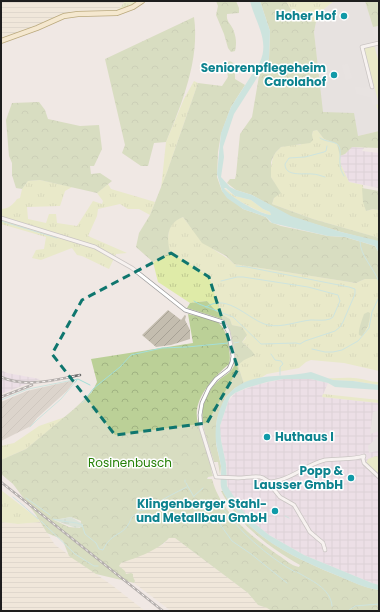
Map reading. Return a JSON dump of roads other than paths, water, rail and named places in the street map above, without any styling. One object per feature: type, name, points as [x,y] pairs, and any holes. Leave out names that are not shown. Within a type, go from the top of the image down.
[{"type":"main road","points":[[1,41],[64,16],[78,14],[117,13],[133,7],[142,1]]},
{"type":"street","points":[[372,86],[362,47],[379,44]]},
{"type":"street","points":[[1,218],[95,247],[132,268],[185,310],[223,322],[228,331],[233,356],[232,362],[229,369],[209,388],[202,403],[200,415],[201,428],[216,477],[260,477],[268,482],[280,497],[294,505],[310,532],[323,543],[325,550]]},
{"type":"street","points":[[268,482],[283,479],[299,470],[322,461],[340,458],[358,458],[364,456],[364,463],[379,477]]},
{"type":"water","points":[[250,1],[260,1],[270,31],[269,59],[234,114],[223,147],[224,157],[221,177],[230,187],[252,195],[291,216],[341,232],[379,241],[379,253],[375,246],[345,237],[328,236],[272,223],[266,217],[243,209],[227,198],[222,191],[217,174],[221,133],[231,107],[260,62],[263,54],[263,39]],"holes":[[[224,188],[235,196],[251,200],[263,209],[270,212],[271,215],[260,212],[232,196]]]},
{"type":"water","points":[[311,372],[333,380],[379,385],[379,390],[335,387],[328,383],[311,379],[283,379],[246,388],[235,393],[230,397],[220,426],[226,464],[227,486],[248,518],[269,535],[304,555],[379,585],[379,590],[368,588],[352,582],[279,548],[253,529],[242,518],[227,498],[221,487],[221,466],[216,444],[216,426],[220,408],[229,394],[243,383],[262,377]]},
{"type":"waterway","points":[[320,138],[338,145],[340,152],[340,167],[344,176]]},
{"type":"waterway","points":[[325,177],[314,174],[291,173],[288,171],[285,164],[289,158],[305,157],[324,152],[326,151],[327,146]]},
{"type":"waterway","points":[[1,221],[57,238]]},
{"type":"waterway","points":[[360,241],[362,252],[379,282]]},
{"type":"waterway","points":[[194,301],[233,317],[261,344],[300,344],[335,331],[340,327],[355,294],[355,289],[349,287],[236,266]]},
{"type":"waterway","points":[[206,307],[214,303],[230,305],[261,322],[268,325],[279,326],[311,320],[330,319],[333,317],[340,301],[338,295],[308,287],[243,277],[221,281]]},
{"type":"waterway","points":[[312,349],[333,352],[342,350],[358,341],[369,328],[372,312],[379,297]]},
{"type":"waterway","points":[[234,343],[239,342]]},
{"type":"waterway","points":[[82,403],[94,388],[120,367],[131,355],[162,348],[228,343]]},
{"type":"waterway","points":[[271,354],[275,360],[281,361],[283,364],[280,367],[280,375]]},
{"type":"waterway","points":[[1,400],[28,389],[78,379],[90,385]]},
{"type":"waterway","points":[[30,427],[61,399],[77,380]]},
{"type":"waterway","points":[[186,483],[194,497]]},
{"type":"waterway","points":[[53,519],[82,525],[85,534],[96,543],[99,549],[103,550],[109,540],[125,529],[132,516],[138,514],[138,511],[150,508],[165,498],[187,487]]},
{"type":"waterway","points":[[194,496],[203,488]]},
{"type":"waterway","points":[[13,497],[38,519]]},
{"type":"waterway","points":[[26,498],[50,515]]},
{"type":"waterway","points":[[220,504],[244,533],[264,551],[284,566],[295,572]]},
{"type":"waterway","points":[[285,516],[289,518]]},
{"type":"waterway","points":[[217,520],[232,541],[287,583]]},
{"type":"waterway","points":[[41,521],[75,554],[94,566],[98,566]]},
{"type":"waterway","points":[[297,572],[324,589],[331,600],[332,606]]},
{"type":"waterway","points":[[348,611],[355,606],[379,604]]},
{"type":"railway","points":[[1,377],[30,383],[80,375]]},
{"type":"railway","points":[[1,397],[32,385]]},
{"type":"railway","points":[[1,482],[163,611]]},
{"type":"place","name":"Hoher Hof","points":[[344,16]]},
{"type":"place","name":"Seniorenpflegeheim Carolahof","points":[[334,75]]},
{"type":"place","name":"Huthaus I","points":[[267,437]]},
{"type":"place","name":"Popp & Lausser GmbH","points":[[351,478]]},
{"type":"place","name":"Klingenberger Stahl- und Metallbau GmbH","points":[[275,511]]},
{"type":"park label","name":"Rosinenbusch","points":[[130,463]]}]
